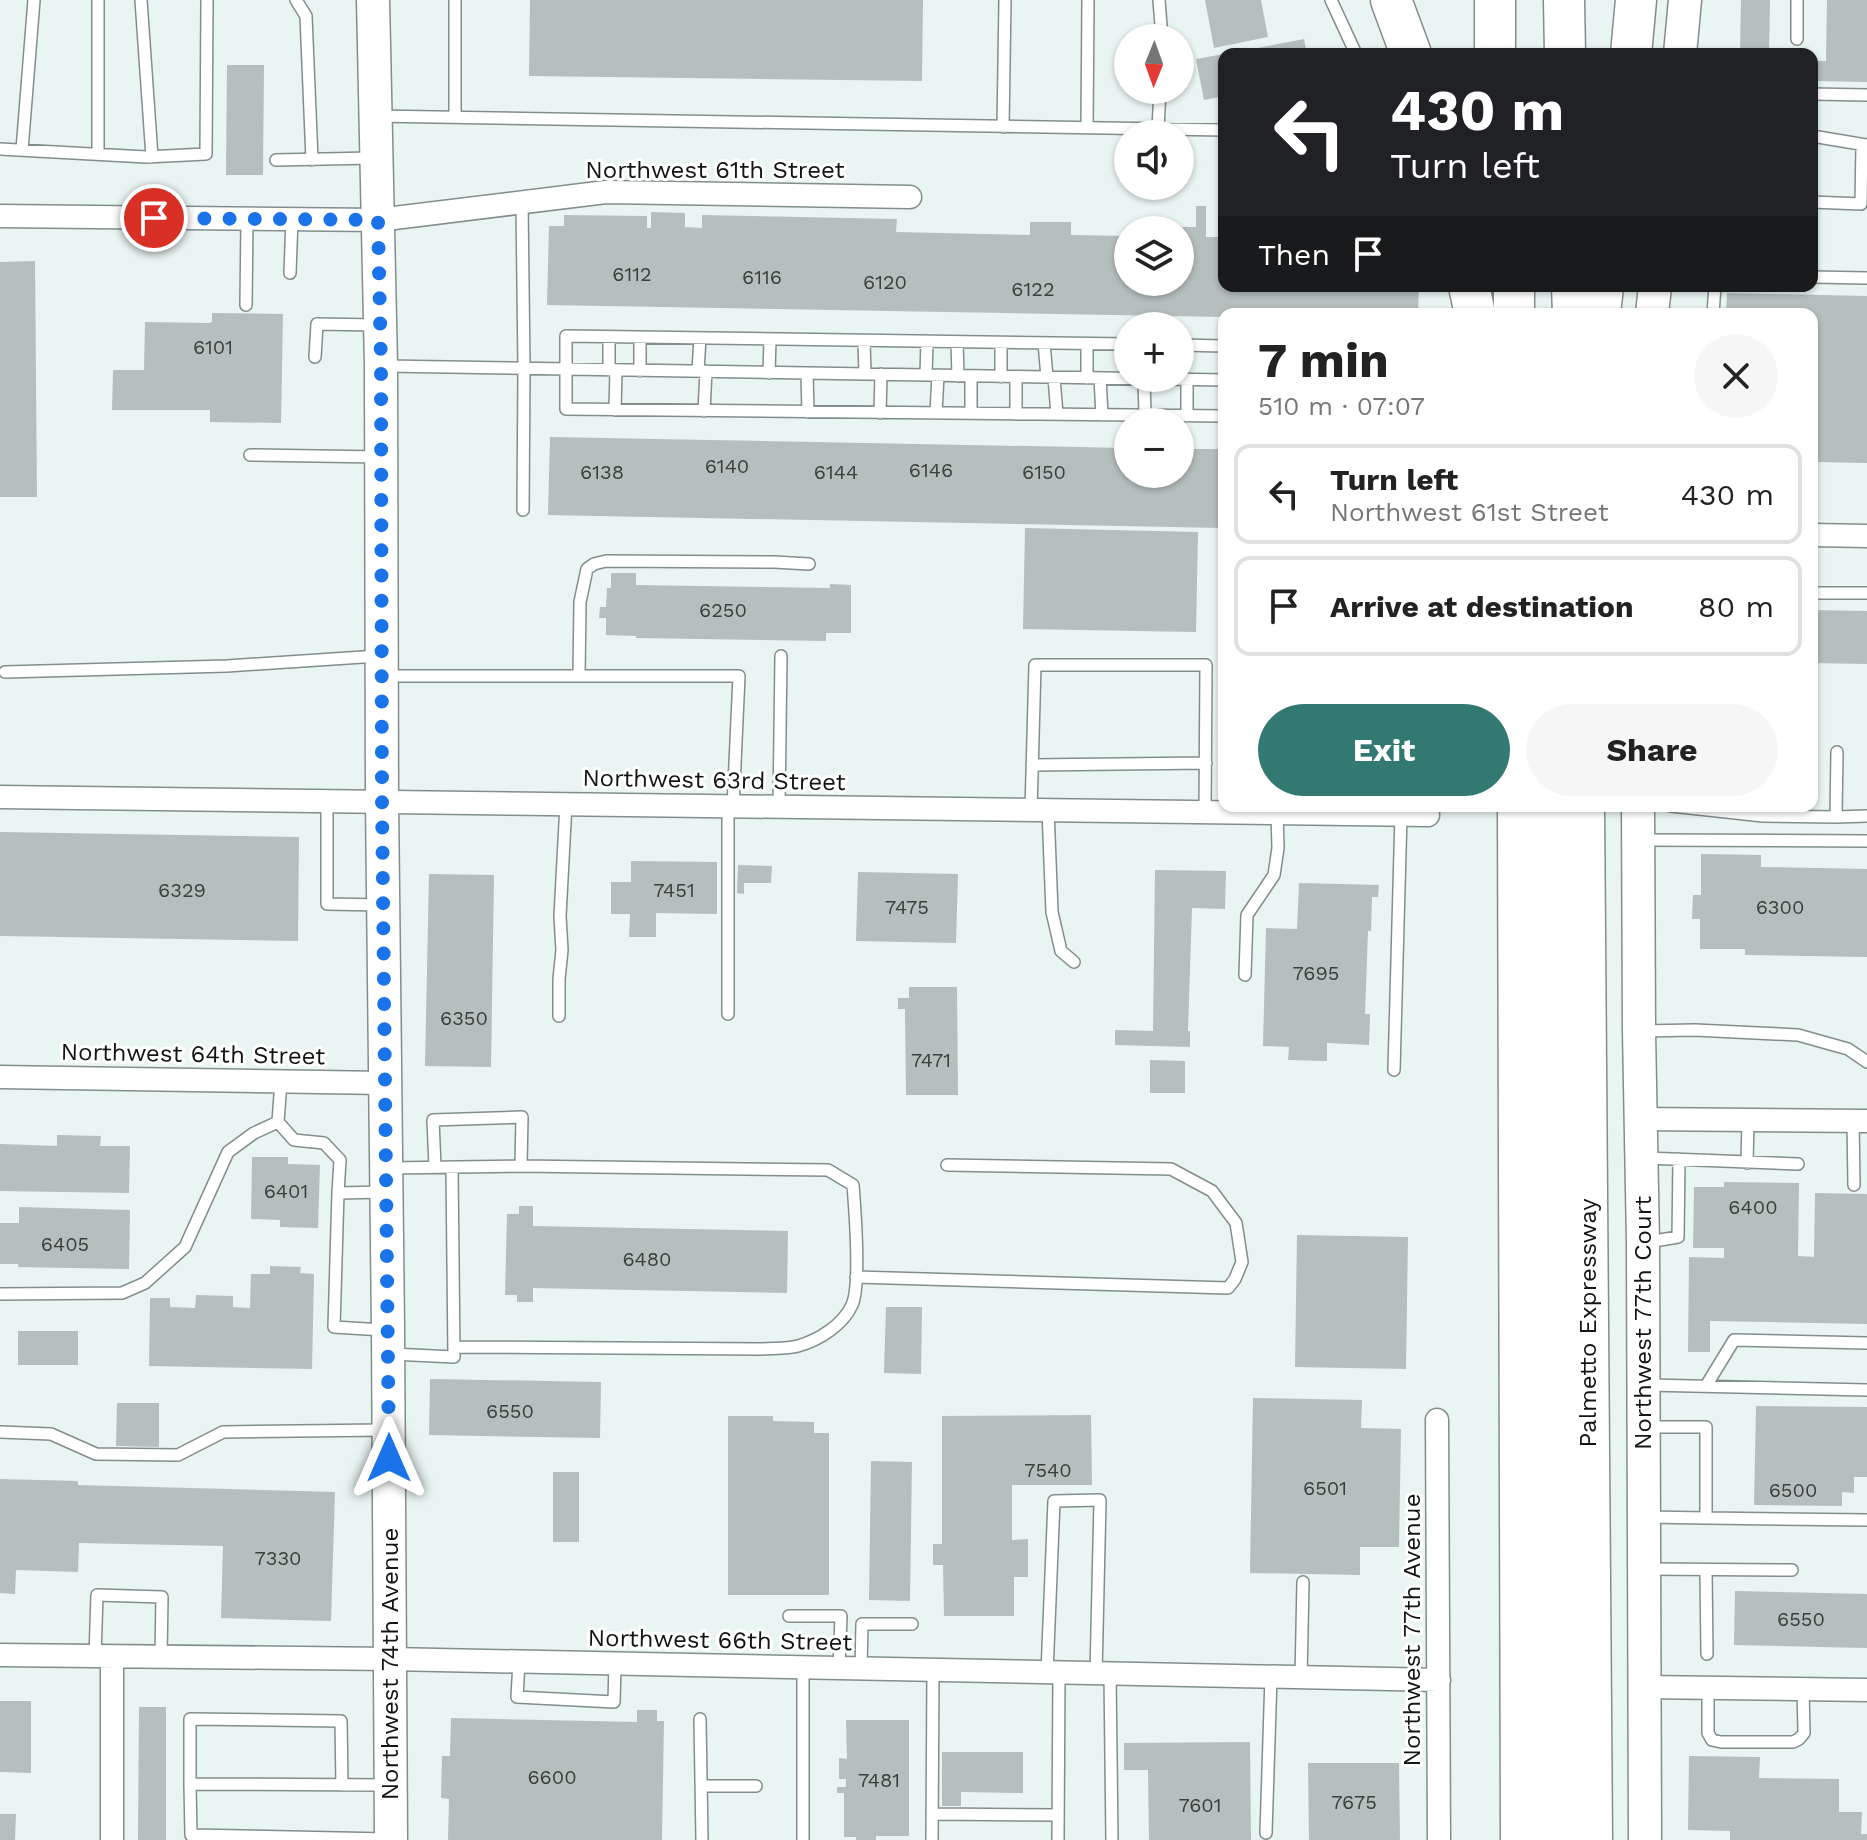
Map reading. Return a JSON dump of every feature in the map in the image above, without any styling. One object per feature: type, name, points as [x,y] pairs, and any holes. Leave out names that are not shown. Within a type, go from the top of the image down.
[{"type":"highway","points":[[1391,0],[1409,48]]},
{"type":"highway","points":[[1495,0],[1495,48]]},
{"type":"highway","points":[[1511,0],[1512,48]]},
{"type":"highway","points":[[1547,0],[1547,48]]},
{"type":"highway","points":[[1564,0],[1565,48]]},
{"type":"highway","points":[[1632,48],[1636,0]]},
{"type":"highway","points":[[1494,812],[1497,1840]]},
{"type":"highway","points":[[1518,812],[1521,1840]]},
{"type":"highway","points":[[1553,812],[1561,1840]]},
{"type":"highway","name":"Palmetto Expressway","points":[[1584,812],[1592,1840]]},
{"type":"street","name":"Northwest 74th Avenue","points":[[373,0],[381,366],[391,1839]]},
{"type":"street","points":[[1681,48],[1685,0]]},
{"type":"street","name":"Northwest 61th Street","points":[[0,216],[378,220],[606,192],[910,197]]},
{"type":"street","points":[[1818,535],[1867,536]]},
{"type":"street","name":"Northwest 63rd Street","points":[[0,797],[1218,811]]},
{"type":"street","name":"Northwest 63rd Street","points":[[1270,812],[1428,815]]},
{"type":"street","name":"Northwest 77th Court","points":[[1638,812],[1645,1840]]},
{"type":"street","name":"Northwest 64th Street","points":[[0,1077],[385,1083]]},
{"type":"street","points":[[1640,1119],[1860,1121]]},
{"type":"street","name":"Northwest 77th Avenue","points":[[1437,1420],[1439,1840]]},
{"type":"street","name":"Northwest 66th Street","points":[[0,1655],[390,1659],[1439,1680]]},
{"type":"street","points":[[104,1657],[112,1840]]},
{"type":"street","points":[[1644,1687],[1867,1690]]},
{"type":"lane","points":[[22,150],[34,0]]},
{"type":"lane","points":[[98,0],[98,154]]},
{"type":"lane","points":[[141,0],[152,157]]},
{"type":"lane","points":[[0,149],[152,157],[206,154],[207,0]]},
{"type":"lane","points":[[296,0],[306,16],[312,160]]},
{"type":"lane","points":[[455,0],[455,117]]},
{"type":"lane","points":[[1003,127],[1005,0]]},
{"type":"lane","points":[[1087,127],[1088,0]]},
{"type":"lane","points":[[1159,0],[1161,24]]},
{"type":"lane","points":[[1331,0],[1353,48]]},
{"type":"lane","points":[[1797,0],[1797,39]]},
{"type":"lane","points":[[1818,94],[1867,95]]},
{"type":"lane","points":[[376,116],[1114,127]]},
{"type":"lane","points":[[1194,129],[1218,130]]},
{"type":"lane","points":[[1818,137],[1865,145],[1861,204],[1818,202]]},
{"type":"lane","points":[[276,160],[377,158]]},
{"type":"lane","points":[[522,202],[523,510]]},
{"type":"lane","points":[[246,305],[247,219]]},
{"type":"lane","points":[[290,273],[292,219]]},
{"type":"lane","points":[[1818,277],[1867,278]]},
{"type":"lane","points":[[315,357],[317,324],[380,325]]},
{"type":"lane","points":[[1114,344],[566,336],[566,409],[1114,415]]},
{"type":"lane","points":[[609,337],[615,410]]},
{"type":"lane","points":[[640,338],[640,371]]},
{"type":"lane","points":[[700,338],[704,411]]},
{"type":"lane","points":[[769,373],[770,339]]},
{"type":"lane","points":[[864,341],[865,374]]},
{"type":"lane","points":[[927,341],[936,413]]},
{"type":"lane","points":[[957,342],[971,413]]},
{"type":"lane","points":[[1001,343],[1001,377]]},
{"type":"lane","points":[[1044,343],[1057,414]]},
{"type":"lane","points":[[1087,344],[1087,378]]},
{"type":"lane","points":[[1194,345],[1218,346]]},
{"type":"lane","points":[[381,366],[1114,378]]},
{"type":"lane","points":[[807,373],[808,412]]},
{"type":"lane","points":[[880,413],[881,374]]},
{"type":"lane","points":[[1016,377],[1016,414]]},
{"type":"lane","points":[[1100,378],[1102,415]]},
{"type":"lane","points":[[1194,380],[1218,380]]},
{"type":"lane","points":[[1194,416],[1218,416]]},
{"type":"lane","points":[[250,455],[381,457]]},
{"type":"lane","points":[[579,676],[580,602],[587,569],[594,564],[606,561],[809,564]]},
{"type":"lane","points":[[1818,593],[1867,593]]},
{"type":"lane","points":[[779,807],[781,656]]},
{"type":"lane","points":[[1074,962],[1061,951],[1052,912],[1032,765],[1035,665],[1206,665],[1205,812]]},
{"type":"lane","points":[[5,672],[227,666],[382,666],[579,676],[739,676],[730,807],[728,1014]]},
{"type":"lane","points":[[1836,817],[1837,752]]},
{"type":"lane","points":[[1032,765],[1206,763]]},
{"type":"lane","points":[[327,800],[327,904],[383,905]]},
{"type":"lane","points":[[559,1016],[566,804]]},
{"type":"lane","points":[[1390,812],[1394,1070]]},
{"type":"lane","points":[[1775,812],[1867,816]]},
{"type":"lane","points":[[1245,975],[1247,915],[1274,875],[1278,848],[1277,813]]},
{"type":"lane","points":[[1638,840],[1867,841]]},
{"type":"lane","points":[[1639,1031],[1695,1030],[1798,1035],[1848,1049],[1867,1062]]},
{"type":"lane","points":[[281,1081],[278,1122],[294,1140],[324,1143],[340,1160],[334,1327],[454,1357],[452,1167]]},
{"type":"lane","points":[[435,1167],[433,1120],[522,1117],[521,1166]]},
{"type":"lane","points":[[1747,1163],[1748,1120]]},
{"type":"lane","points":[[1854,1185],[1860,1121]]},
{"type":"lane","points":[[0,1294],[122,1293],[145,1283],[185,1247],[228,1152],[254,1133],[278,1122]]},
{"type":"lane","points":[[1641,1158],[1798,1164]]},
{"type":"lane","points":[[1643,1243],[1678,1237],[1679,1159]]},
{"type":"lane","points":[[856,1277],[1228,1288],[1242,1262],[1236,1223],[1212,1191],[1171,1169],[947,1165]]},
{"type":"lane","points":[[338,1193],[435,1167],[828,1170],[853,1185],[856,1277],[853,1303],[839,1323],[818,1338],[796,1346],[761,1349],[454,1347]]},
{"type":"lane","points":[[1706,1386],[1734,1340],[1867,1343]]},
{"type":"lane","points":[[1643,1385],[1867,1390]]},
{"type":"lane","points":[[1644,1427],[1706,1427],[1706,1518]]},
{"type":"lane","points":[[0,1432],[51,1434],[96,1454],[178,1455],[223,1432],[389,1430]]},
{"type":"lane","points":[[1058,1840],[1053,1673],[1054,1501],[1100,1500],[1103,1674],[1112,1840]]},
{"type":"lane","points":[[1643,1517],[1867,1520]]},
{"type":"lane","points":[[1643,1569],[1792,1570]]},
{"type":"lane","points":[[1706,1570],[1707,1654]]},
{"type":"lane","points":[[1301,1678],[1303,1582]]},
{"type":"lane","points":[[104,1657],[97,1595],[162,1597],[161,1657]]},
{"type":"lane","points":[[789,1616],[841,1616],[850,1669]]},
{"type":"lane","points":[[850,1669],[862,1624],[912,1624]]},
{"type":"lane","points":[[519,1662],[517,1697],[614,1702],[615,1664]]},
{"type":"lane","points":[[803,1668],[803,1840]]},
{"type":"lane","points":[[932,1840],[933,1670]]},
{"type":"lane","points":[[1266,1833],[1271,1677]]},
{"type":"lane","points":[[1708,1688],[1708,1733],[1712,1740],[1721,1742],[1793,1742],[1799,1739],[1804,1733],[1803,1689]]},
{"type":"lane","points":[[342,1785],[341,1721],[190,1719],[191,1835],[391,1839]]},
{"type":"lane","points":[[700,1719],[702,1840]]},
{"type":"lane","points":[[190,1784],[391,1785]]},
{"type":"lane","points":[[702,1786],[756,1786]]},
{"type":"lane","points":[[932,1814],[1058,1815]]},
{"type":"building","points":[[530,0],[923,0],[922,81],[529,76]]},
{"type":"building","points":[[1205,0],[1261,0],[1268,37],[1214,48]]},
{"type":"building","points":[[1741,0],[1770,0],[1769,48],[1740,48]]},
{"type":"building","points":[[1827,0],[1867,0],[1867,82],[1818,81],[1818,61],[1826,61]]},
{"type":"building","points":[[1304,39],[1306,48],[1258,48]]},
{"type":"building","points":[[1218,55],[1218,97],[1204,100],[1196,59]]},
{"type":"building","points":[[227,65],[264,65],[263,175],[226,175]]},
{"type":"building","points":[[1196,206],[1206,206],[1206,237],[1218,237],[1218,292],[1419,292],[1418,308],[1218,308],[1218,317],[1194,316],[1194,312],[1114,312],[1114,315],[547,305],[549,226],[564,226],[564,215],[647,216],[647,228],[651,228],[651,212],[685,213],[685,227],[702,228],[702,215],[897,219],[896,232],[1030,235],[1030,222],[1071,222],[1071,235],[1114,236],[1114,296],[1194,296]]},
{"type":"building","points":[[35,261],[37,497],[0,497],[0,262]]},
{"type":"building","points":[[1727,293],[1867,296],[1867,463],[1818,462],[1818,308],[1726,308]]},
{"type":"building","points":[[212,313],[283,314],[281,423],[210,422],[210,410],[112,410],[113,370],[144,370],[145,322],[209,323],[212,322]]},
{"type":"building","points":[[550,437],[1114,448],[1114,488],[1194,488],[1194,449],[1218,449],[1218,528],[548,515]]},
{"type":"building","points":[[1025,528],[1198,532],[1196,632],[1023,629]]},
{"type":"building","points":[[611,573],[636,573],[636,585],[830,588],[830,584],[851,585],[851,633],[826,633],[826,641],[606,635],[606,618],[599,618],[600,607],[606,607]]},
{"type":"building","points":[[1818,610],[1867,611],[1867,664],[1818,663]]},
{"type":"building","points":[[0,832],[299,837],[298,941],[0,936]]},
{"type":"building","points":[[1701,854],[1761,855],[1761,867],[1867,869],[1867,957],[1745,955],[1745,949],[1700,949],[1700,919],[1692,919],[1693,895],[1701,895]]},
{"type":"building","points":[[631,861],[717,862],[717,914],[656,913],[656,937],[629,937],[630,914],[611,914],[611,882],[631,882]]},
{"type":"building","points":[[738,865],[772,866],[771,883],[744,883],[744,894],[737,893]]},
{"type":"building","points":[[1155,870],[1226,871],[1225,909],[1192,908],[1190,1047],[1115,1045],[1115,1030],[1153,1031]]},
{"type":"building","points":[[858,872],[958,874],[956,943],[856,941]]},
{"type":"building","points":[[429,874],[494,875],[491,1067],[425,1066]]},
{"type":"building","points":[[1299,883],[1379,885],[1378,897],[1372,897],[1371,931],[1368,931],[1365,1014],[1370,1014],[1369,1045],[1327,1043],[1327,1061],[1288,1060],[1289,1047],[1263,1046],[1266,928],[1297,929]]},
{"type":"building","points":[[909,987],[957,987],[958,1095],[906,1095],[905,1009],[898,1009],[898,998],[909,998]]},
{"type":"building","points":[[1150,1060],[1185,1061],[1185,1093],[1150,1093]]},
{"type":"building","points":[[57,1135],[101,1136],[100,1146],[130,1146],[129,1193],[0,1191],[0,1144],[57,1146]]},
{"type":"building","points":[[252,1157],[288,1157],[288,1164],[320,1165],[318,1228],[280,1227],[280,1220],[251,1219]]},
{"type":"building","points":[[1724,1182],[1799,1183],[1798,1256],[1814,1257],[1815,1193],[1867,1194],[1867,1324],[1710,1321],[1710,1352],[1688,1352],[1689,1257],[1724,1258],[1724,1248],[1693,1248],[1694,1187],[1724,1187]]},
{"type":"building","points":[[519,1206],[533,1206],[533,1226],[788,1231],[787,1293],[533,1288],[533,1302],[517,1302],[517,1295],[505,1295],[507,1214],[519,1214]]},
{"type":"building","points":[[19,1207],[130,1210],[129,1269],[0,1264],[0,1223],[19,1223]]},
{"type":"building","points":[[1297,1235],[1408,1237],[1406,1369],[1295,1367]]},
{"type":"building","points":[[270,1266],[301,1267],[300,1273],[314,1274],[312,1369],[149,1366],[150,1298],[170,1298],[170,1307],[195,1308],[196,1295],[233,1296],[233,1307],[250,1308],[251,1274],[270,1274]]},
{"type":"building","points":[[886,1307],[922,1307],[921,1374],[884,1373]]},
{"type":"building","points":[[18,1331],[78,1331],[78,1365],[18,1365]]},
{"type":"building","points":[[430,1379],[601,1382],[600,1438],[429,1435]]},
{"type":"building","points":[[1253,1398],[1362,1400],[1361,1428],[1401,1429],[1399,1547],[1360,1547],[1360,1575],[1250,1573]]},
{"type":"building","points":[[117,1403],[159,1403],[159,1447],[116,1446]]},
{"type":"building","points":[[1756,1406],[1867,1407],[1867,1477],[1854,1477],[1854,1493],[1842,1492],[1842,1506],[1754,1505]]},
{"type":"building","points":[[1091,1415],[1092,1485],[1012,1485],[1012,1540],[1028,1539],[1028,1577],[1014,1577],[1014,1616],[944,1616],[943,1565],[933,1565],[933,1544],[942,1544],[942,1416]]},
{"type":"building","points":[[728,1416],[773,1416],[773,1421],[814,1422],[814,1433],[829,1433],[829,1595],[728,1595]]},
{"type":"building","points":[[871,1461],[912,1462],[910,1601],[869,1600]]},
{"type":"building","points":[[553,1472],[579,1472],[579,1542],[553,1542]]},
{"type":"building","points":[[0,1479],[78,1481],[78,1485],[335,1492],[331,1621],[221,1618],[223,1546],[79,1543],[78,1572],[16,1570],[15,1594],[0,1593]]},
{"type":"building","points":[[1735,1591],[1867,1594],[1867,1648],[1734,1645]]},
{"type":"building","points":[[0,1701],[31,1701],[31,1773],[0,1772]]},
{"type":"building","points":[[139,1707],[166,1707],[166,1840],[138,1840]]},
{"type":"building","points":[[637,1710],[657,1710],[657,1721],[664,1721],[662,1840],[448,1840],[449,1799],[441,1798],[442,1756],[450,1756],[451,1718],[637,1722]]},
{"type":"building","points":[[846,1720],[909,1720],[909,1836],[876,1836],[876,1840],[844,1837],[844,1793],[837,1793],[837,1787],[846,1787],[846,1779],[839,1779],[839,1758],[847,1759]]},
{"type":"building","points":[[1250,1742],[1251,1840],[1149,1840],[1148,1770],[1124,1770],[1124,1743]]},
{"type":"building","points":[[942,1752],[1023,1752],[1023,1793],[961,1792],[961,1806],[942,1806]]},
{"type":"building","points":[[1689,1756],[1760,1757],[1759,1778],[1839,1779],[1839,1812],[1862,1812],[1861,1834],[1867,1834],[1867,1840],[1730,1840],[1730,1831],[1688,1830]]},
{"type":"building","points":[[1308,1763],[1399,1763],[1400,1840],[1309,1840]]},
{"type":"building","points":[[0,1814],[16,1814],[15,1840],[0,1840]]},
{"type":"route","points":[[154,218],[378,220],[389,1458]]}]
